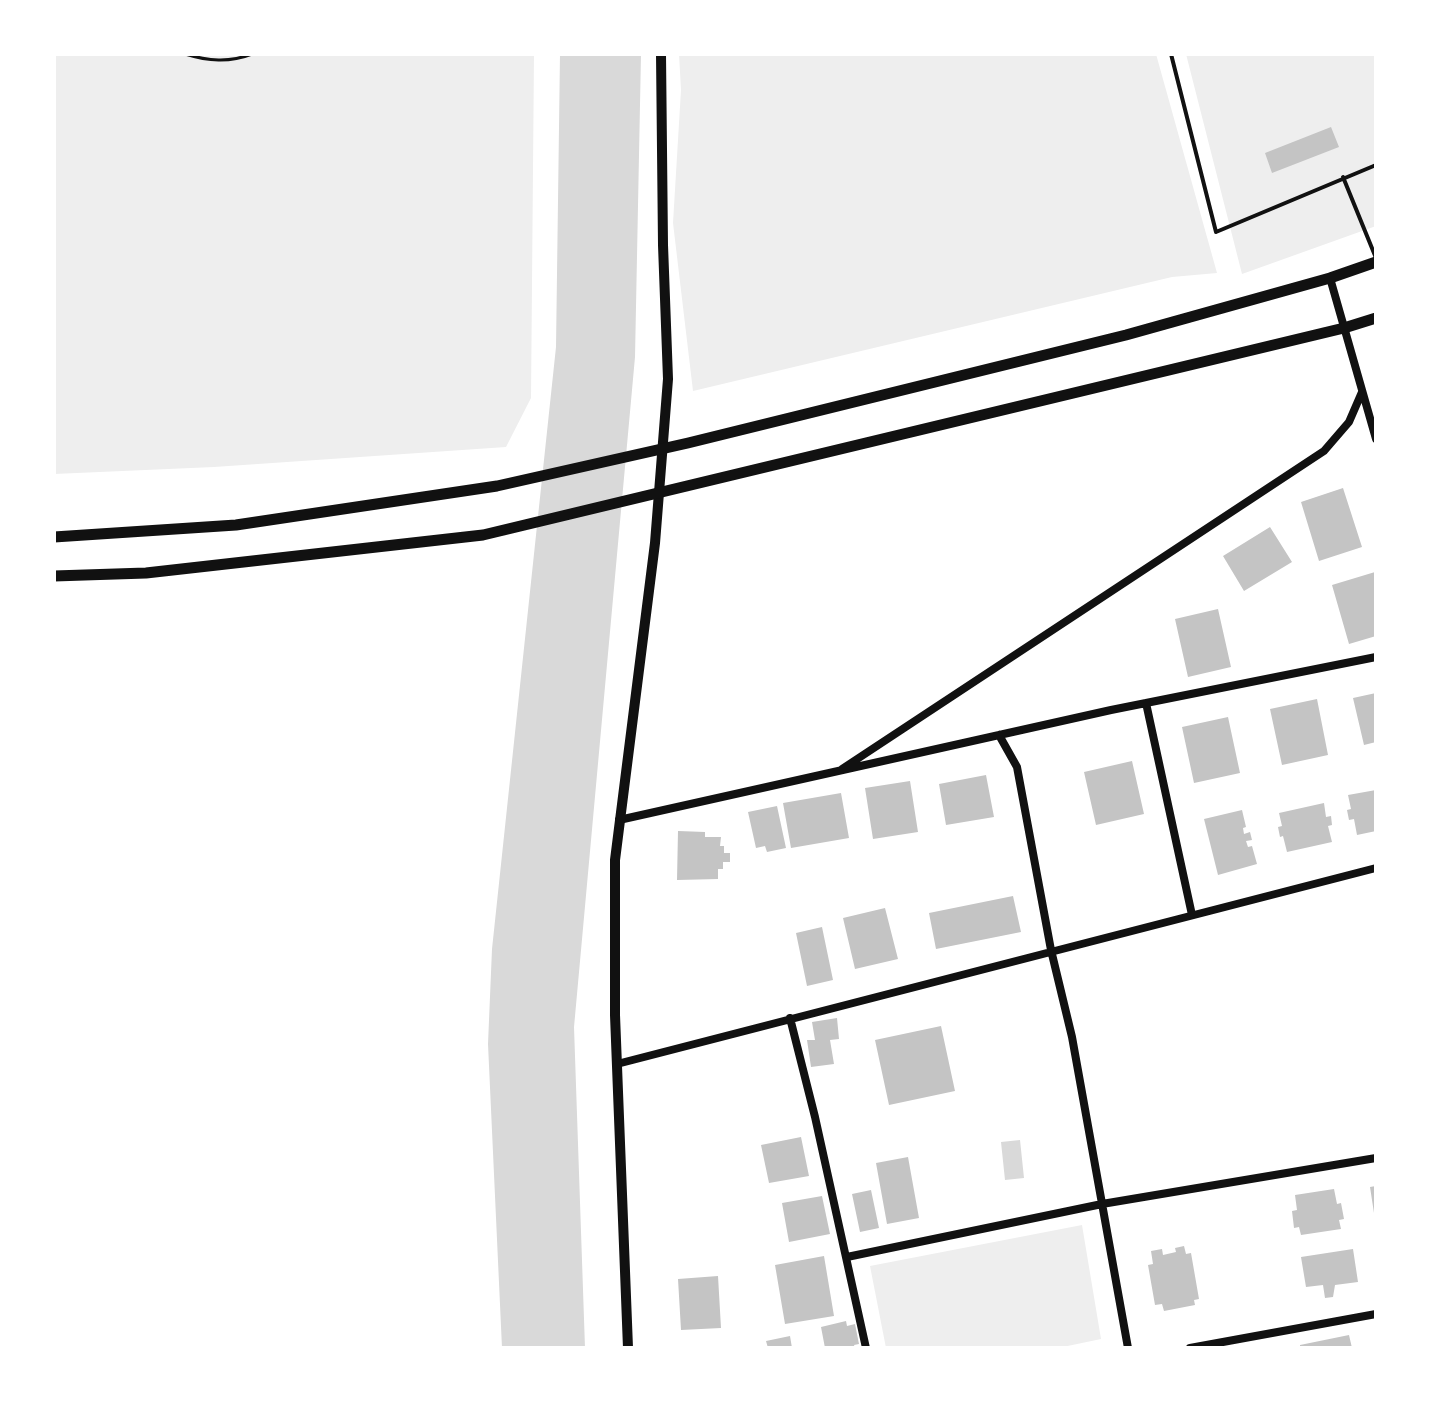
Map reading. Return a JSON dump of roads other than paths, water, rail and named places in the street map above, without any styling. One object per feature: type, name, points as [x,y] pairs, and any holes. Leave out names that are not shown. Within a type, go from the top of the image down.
[{"type":"main road","points":[[54,537],[236,525],[497,486],[688,443],[1126,335],[1330,278],[1376,260]]},
{"type":"main road","points":[[54,576],[146,573],[483,535],[1376,318]]},
{"type":"street","points":[[628,1348],[617,1064],[615,860],[655,543],[668,379],[661,54]]},
{"type":"street","points":[[1330,278],[1376,439]]},
{"type":"street","points":[[838,772],[1324,451],[1349,422],[1362,392]]},
{"type":"street","points":[[619,820],[1146,703],[1376,657]]},
{"type":"street","points":[[1146,703],[1192,915]]},
{"type":"street","points":[[999,735],[1017,767],[1051,950],[1072,1037],[1128,1348]]},
{"type":"street","points":[[617,1064],[1376,868]]},
{"type":"street","points":[[790,1018],[866,1348]]},
{"type":"street","points":[[847,1257],[1102,1204],[1376,1158]]},
{"type":"street","points":[[1190,1348],[1376,1314]]},
{"type":"street","points":[[1259,1335],[1262,1348]]},
{"type":"lane","points":[[1171,54],[1216,232],[1376,165]]},
{"type":"lane","points":[[1343,177],[1376,260]]}]
